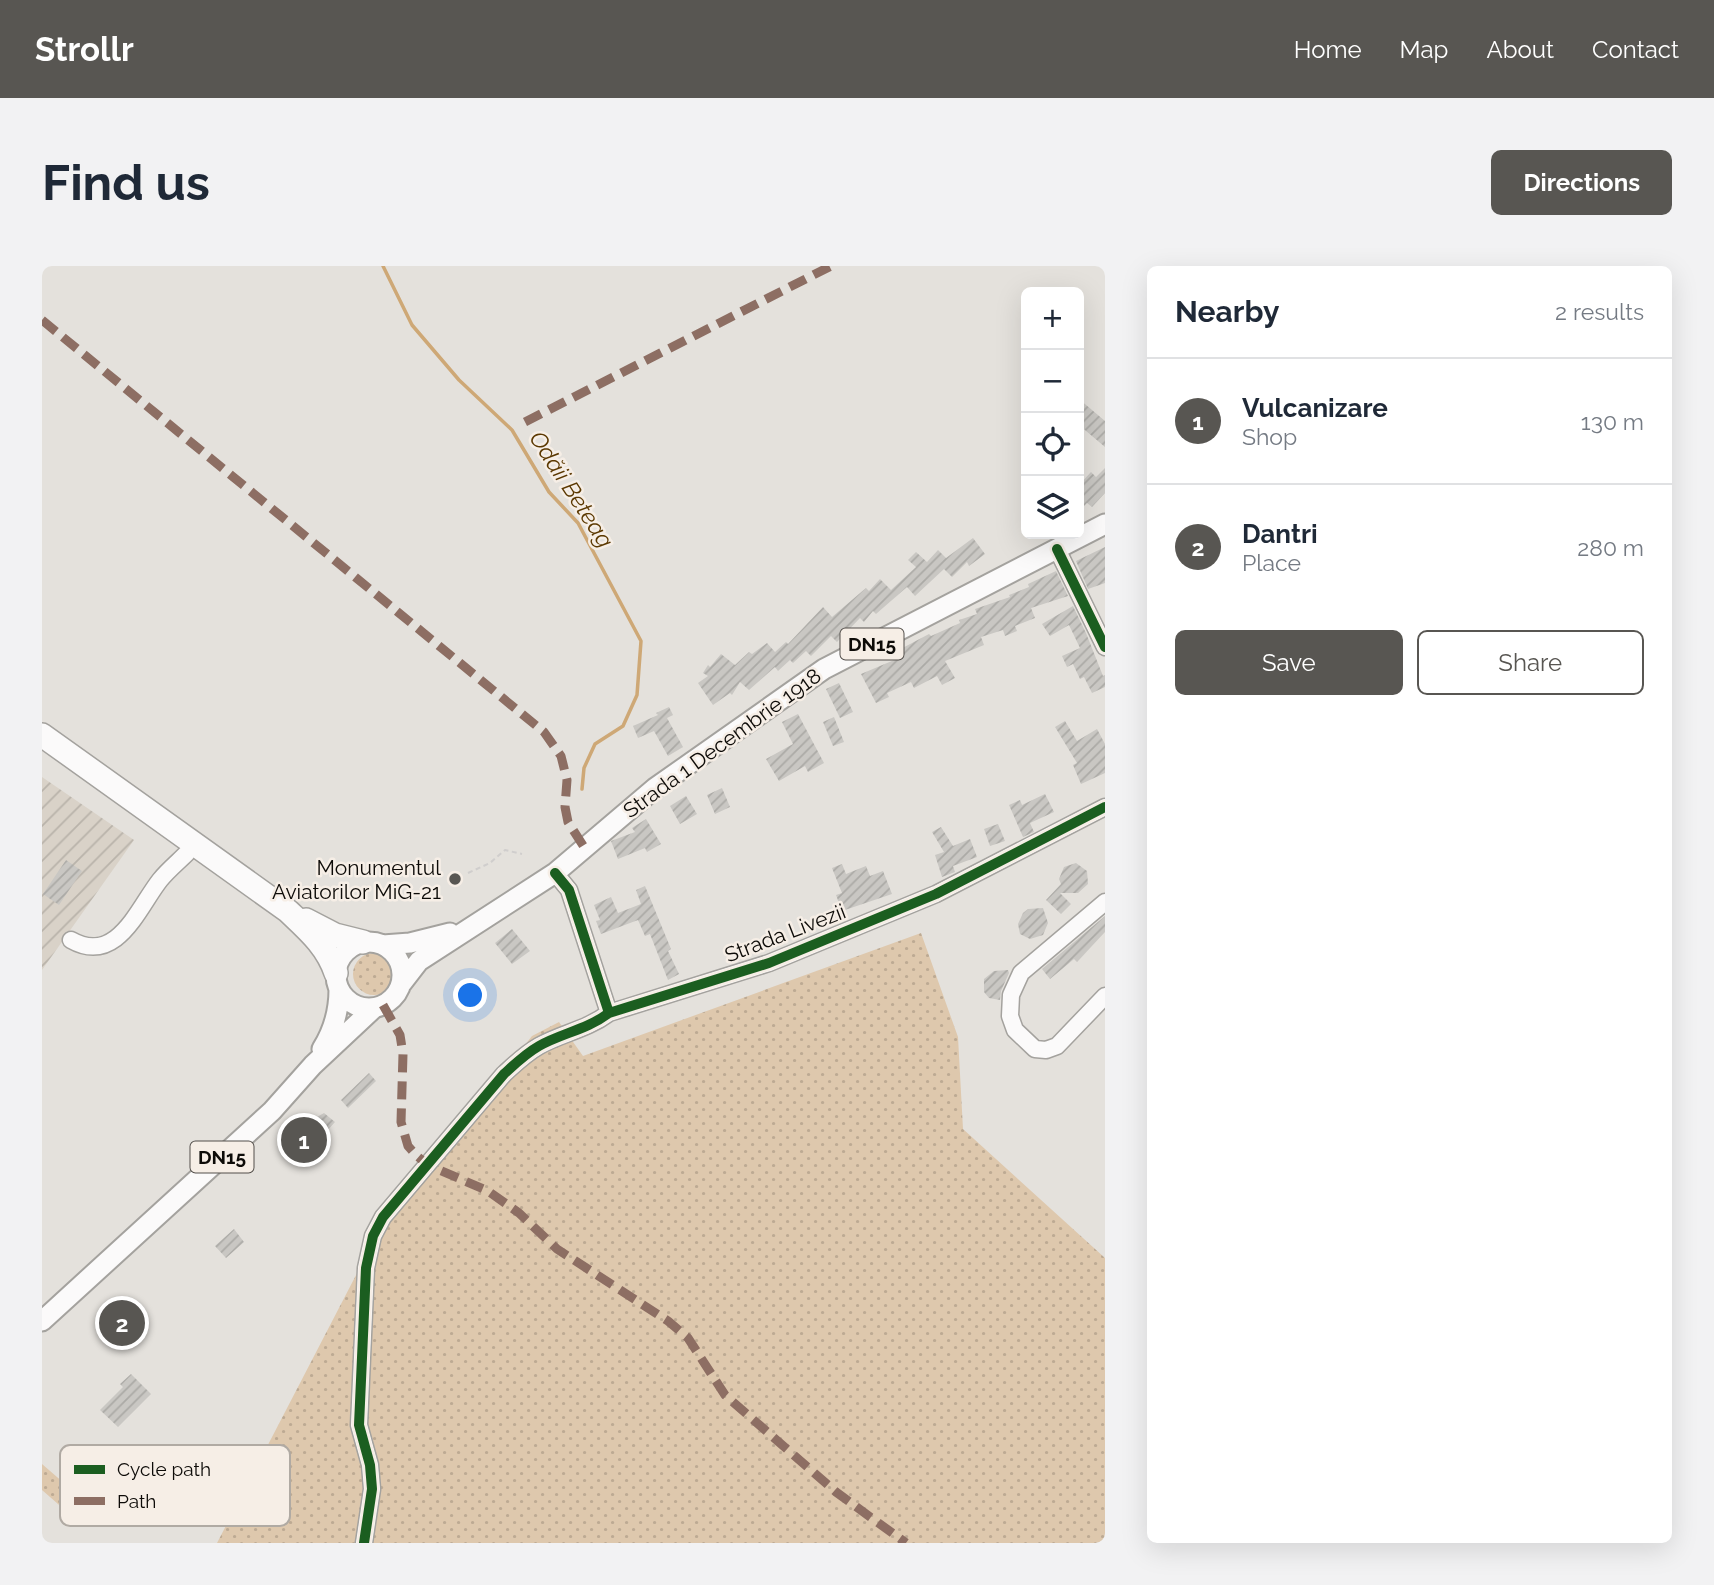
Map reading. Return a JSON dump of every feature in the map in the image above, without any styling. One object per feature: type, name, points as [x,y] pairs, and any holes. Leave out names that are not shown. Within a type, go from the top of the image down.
[{"type":"highway","points":[[42,722],[99,763],[197,853]]},
{"type":"highway","points":[[42,735],[197,853]]},
{"type":"highway","points":[[42,748],[288,911],[335,935],[373,943]]},
{"type":"highway","points":[[288,911],[322,944],[330,956],[338,981]]},
{"type":"main road","name":"Strada 1 Decembrie 1918","points":[[402,983],[419,961],[555,873],[655,788],[824,669],[1105,524]]},
{"type":"main road","name":"Strada 1 Decembrie 1918","points":[[373,943],[410,943],[468,928]]},
{"type":"main road","name":"DN15","points":[[313,1065],[334,1026],[339,1004],[338,963],[352,946],[373,943]]},
{"type":"main road","points":[[373,943],[393,951],[399,960],[402,983]]},
{"type":"main road","points":[[338,981],[353,1004],[374,1008]]},
{"type":"main road","name":"DN15","points":[[42,1321],[272,1111],[313,1065],[374,1008],[391,1000],[402,983]]},
{"type":"street","points":[[1057,549],[1105,648]]},
{"type":"street","name":"Strada Livezii","points":[[364,1543],[372,1489],[370,1465],[359,1425],[366,1268],[373,1236],[383,1217],[519,1059],[540,1045],[592,1026],[610,1013],[768,963],[936,894],[1105,807]]},
{"type":"street","points":[[71,940],[81,946],[100,946],[117,939],[125,932],[160,880],[197,853]]},
{"type":"street","points":[[555,873],[569,890],[610,1013]]},
{"type":"street","points":[[1105,902],[1021,973],[1011,995],[1010,1016],[1015,1030],[1035,1049],[1046,1051],[1057,1046],[1105,996]]},
{"type":"path","points":[[468,873],[490,863],[505,850],[522,854]]},
{"type":"shaded area","points":[[42,777],[134,840],[42,970]]},
{"type":"shaded area","points":[[921,933],[958,1037],[963,1129],[1105,1258],[1105,1543],[217,1543],[226,1526],[290,1526],[290,1445],[268,1445],[381,1227],[532,1036],[559,1022],[583,1056]]},
{"type":"shaded area","points":[[374,953],[389,959],[395,974],[389,989],[374,995],[359,989],[353,974],[359,959]]},
{"type":"shaded area","points":[[42,1464],[60,1480],[60,1506],[42,1490]]},
{"type":"building","points":[[1084,403],[1105,421],[1105,447],[1084,429]]},
{"type":"building","points":[[1105,468],[1105,493],[1092,507],[1087,503],[1084,506],[1084,480],[1091,472],[1096,477]]},
{"type":"building","points":[[973,538],[985,554],[969,566],[967,562],[952,577],[944,569],[915,596],[907,587],[876,614],[873,611],[864,622],[860,618],[837,642],[831,636],[811,656],[806,651],[793,663],[790,660],[778,671],[775,667],[749,690],[740,682],[732,695],[730,693],[713,705],[698,683],[708,676],[703,673],[721,654],[735,665],[749,652],[752,654],[767,643],[775,652],[786,642],[788,644],[823,607],[832,617],[866,588],[869,591],[880,579],[891,590],[916,567],[908,560],[916,552],[927,562],[938,550],[946,558]]},
{"type":"building","points":[[1105,547],[1105,583],[1088,589],[1076,561]]},
{"type":"building","points":[[1056,571],[1068,596],[1031,608],[1035,618],[1015,626],[1017,631],[1005,636],[1003,630],[981,637],[984,645],[945,661],[955,678],[942,685],[937,676],[914,688],[911,682],[887,693],[889,697],[876,703],[861,674],[899,658],[895,652],[929,634],[931,636],[960,623],[959,620],[977,614],[975,609],[1010,597],[1009,595],[1029,587],[1028,584]]},
{"type":"building","points":[[1073,606],[1103,676],[1105,675],[1105,687],[1092,693],[1084,677],[1080,679],[1073,664],[1067,667],[1062,656],[1080,648],[1069,625],[1050,636],[1042,624]]},
{"type":"building","points":[[839,683],[853,712],[840,718],[826,689]]},
{"type":"building","points":[[669,707],[673,715],[667,718],[683,747],[668,756],[654,731],[638,738],[633,726]]},
{"type":"building","points":[[798,714],[824,763],[808,772],[805,766],[779,781],[766,759],[793,744],[782,722]]},
{"type":"building","points":[[834,717],[844,742],[833,746],[823,722]]},
{"type":"building","points":[[1065,721],[1077,741],[1097,729],[1105,744],[1105,773],[1081,784],[1073,765],[1077,763],[1055,727]]},
{"type":"building","points":[[722,788],[730,807],[715,814],[707,795]]},
{"type":"building","points":[[1045,794],[1054,812],[1030,823],[1034,832],[1023,837],[1009,805],[1020,800],[1022,805]]},
{"type":"building","points":[[686,796],[697,814],[680,824],[670,806]]},
{"type":"building","points":[[646,819],[661,844],[647,852],[645,848],[618,859],[611,841],[635,832],[632,828]]},
{"type":"building","points":[[998,824],[1005,841],[990,846],[984,829]]},
{"type":"building","points":[[941,827],[953,846],[970,839],[977,857],[953,866],[955,872],[942,877],[935,855],[944,852],[932,832]]},
{"type":"building","points":[[66,860],[82,871],[59,905],[43,894]]},
{"type":"building","points":[[1076,863],[1087,871],[1088,884],[1078,893],[1060,893],[1071,904],[1061,914],[1046,900],[1061,884],[1059,879],[1064,867]]},
{"type":"building","points":[[842,864],[846,874],[866,866],[870,876],[883,871],[892,894],[842,911],[836,895],[842,893],[832,868]]},
{"type":"building","points":[[645,886],[679,974],[668,980],[650,934],[645,936],[638,920],[601,934],[596,921],[600,920],[594,905],[611,897],[618,913],[641,904],[636,890]]},
{"type":"building","points":[[1043,908],[1048,923],[1043,935],[1030,939],[1020,934],[1018,924],[1023,913],[1028,909]]},
{"type":"building","points":[[1105,916],[1105,932],[1077,962],[1074,959],[1050,979],[1042,969]]},
{"type":"building","points":[[512,929],[530,951],[512,964],[495,943]]},
{"type":"building","points":[[1008,970],[1000,1000],[989,998],[984,992],[984,979],[994,971]]},
{"type":"building","points":[[369,1073],[376,1081],[348,1108],[341,1100]]},
{"type":"building","points":[[324,1113],[335,1122],[309,1151],[293,1136],[303,1125]]},
{"type":"building","points":[[234,1229],[244,1242],[226,1258],[215,1246]]},
{"type":"building","points":[[111,1305],[140,1333],[133,1340],[105,1312]]},
{"type":"building","points":[[131,1374],[151,1394],[118,1427],[100,1410],[123,1387],[120,1384]]},
{"type":"waterway","name":"Odăii Beteag","points":[[383,266],[412,325],[459,380],[512,430],[549,492],[578,523],[641,641],[637,695],[623,726],[595,744],[584,768],[582,789]]},
{"type":"marked path","points":[[525,422],[831,266]]},
{"type":"marked path","points":[[42,320],[544,732],[561,756],[567,780],[565,807],[568,822],[584,847]]},
{"type":"marked path","points":[[383,1005],[400,1035],[403,1054],[401,1122],[408,1146],[417,1156],[428,1165],[488,1191],[519,1213],[557,1249],[668,1321],[688,1338],[725,1395],[836,1492],[906,1543]]},
{"type":"cycle path","points":[[1057,549],[1105,647]]},
{"type":"cycle path","points":[[555,873],[569,890],[609,1013],[769,963],[936,894],[1105,807]]},
{"type":"cycle path","points":[[364,1543],[372,1489],[370,1465],[359,1425],[366,1268],[373,1236],[383,1217],[504,1074],[539,1046],[592,1024],[609,1013]]},
{"type":"place","name":"Monumentul Aviatorilor MiG-21","points":[[455,879]]},
{"type":"place","name":"Vulcanizare","points":[[304,1140]]},
{"type":"place","name":"Dantri","points":[[122,1323]]}]
